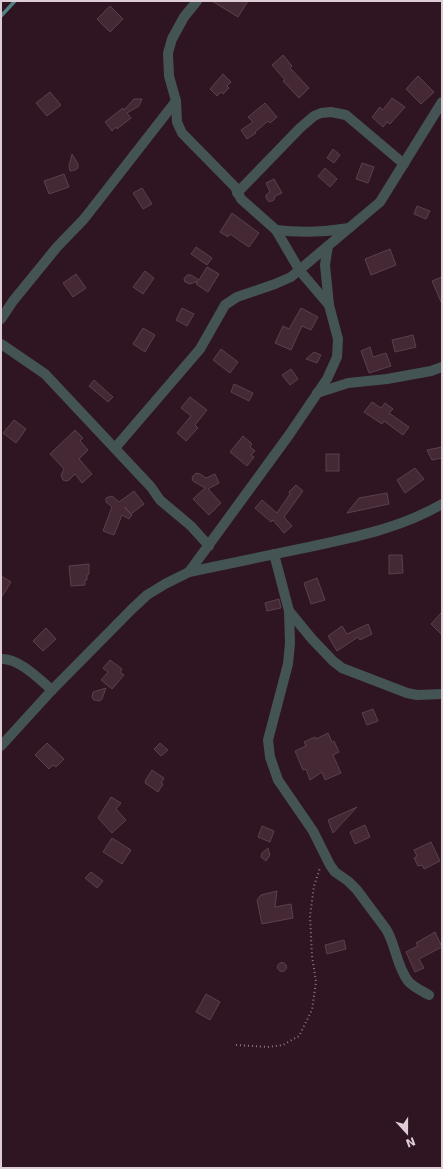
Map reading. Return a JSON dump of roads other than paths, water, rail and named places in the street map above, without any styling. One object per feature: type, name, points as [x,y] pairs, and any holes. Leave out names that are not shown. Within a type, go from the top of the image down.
[{"type":"street","points":[[197,1],[172,39],[168,53],[169,76],[176,101],[177,122],[182,133],[235,187],[241,199],[276,230],[300,271],[329,305]]},
{"type":"street","points":[[1,319],[13,301],[57,247],[84,219],[176,101]]},
{"type":"street","points":[[115,448],[200,349],[225,305],[237,297],[291,277],[300,271],[380,202],[442,102]]},
{"type":"street","points":[[237,193],[300,128],[314,116],[321,113],[336,112],[346,115],[404,164]]},
{"type":"street","points":[[276,230],[293,232],[331,231],[349,228]]},
{"type":"street","points":[[189,572],[289,436],[327,379],[337,357],[338,339],[329,305],[325,265],[328,246]]},
{"type":"street","points":[[1,344],[45,374],[151,486],[160,500],[191,526],[209,546]]},
{"type":"street","points":[[318,393],[348,383],[387,379],[431,371],[442,366]]},
{"type":"street","points":[[1,746],[52,690],[132,609],[147,595],[165,584],[189,572],[350,539],[380,531],[412,519],[442,504]]},
{"type":"street","points":[[274,554],[289,611],[290,638],[288,664],[268,740],[268,749],[272,766],[278,780],[314,831],[335,872],[353,885],[386,928],[400,967],[409,982],[419,990],[429,995]]},
{"type":"street","points":[[289,611],[312,639],[333,661],[342,668],[407,693],[417,695],[442,694]]},
{"type":"street","points":[[1,658],[7,658],[17,662],[52,690]]},
{"type":"waterway","points":[[1,16],[15,1]]}]
